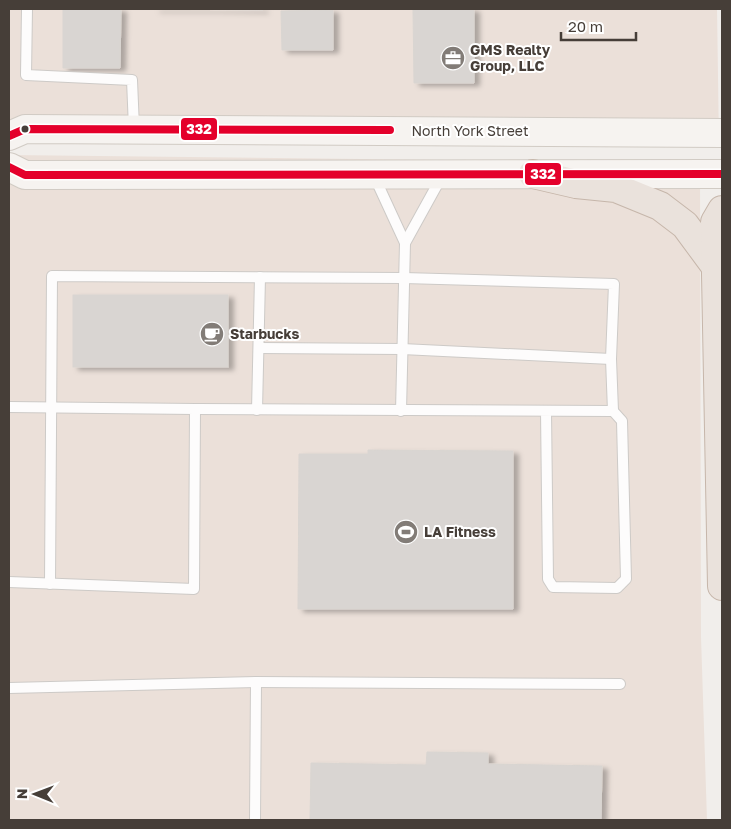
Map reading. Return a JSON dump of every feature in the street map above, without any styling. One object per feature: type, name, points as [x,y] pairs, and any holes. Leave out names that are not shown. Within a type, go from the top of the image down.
[{"type":"highway","points":[[533,174],[576,184],[616,188],[660,206],[685,225],[716,266]]},
{"type":"highway","points":[[722,210],[715,222],[722,586]]},
{"type":"main road","name":"North York Street","points":[[9,136],[25,129],[722,133]]},
{"type":"main road","points":[[9,167],[25,175],[722,174]]},
{"type":"lane","points":[[27,9],[26,75],[132,80],[134,129]]},
{"type":"lane","points":[[374,174],[405,243],[401,411]]},
{"type":"lane","points":[[405,243],[443,174]]},
{"type":"lane","points":[[50,584],[52,276],[404,278],[614,284],[613,411],[622,422],[626,560],[626,579],[618,588],[553,587],[548,579],[546,411]]},
{"type":"lane","points":[[257,410],[260,277]]},
{"type":"lane","points":[[259,348],[402,349],[612,359]]},
{"type":"lane","points":[[9,407],[613,411]]},
{"type":"lane","points":[[9,582],[194,589],[196,409]]},
{"type":"lane","points":[[255,820],[256,682]]},
{"type":"lane","points":[[9,688],[256,682],[620,684]]},
{"type":"shaded area","points":[[9,9],[717,9],[719,145],[9,144]]},
{"type":"shaded area","points":[[9,155],[700,163],[701,637],[707,820],[9,820]]},
{"type":"building","points":[[63,9],[121,9],[120,68],[63,68]]},
{"type":"building","points":[[154,9],[263,9],[263,10]]},
{"type":"building","points":[[413,9],[474,9],[474,83],[414,83]]},
{"type":"building","points":[[333,10],[333,50],[282,50],[281,11]]},
{"type":"building","points":[[73,295],[228,295],[228,367],[73,367]]},
{"type":"building","name":"LA Fitness","points":[[368,450],[513,451],[513,609],[298,609],[299,454],[368,454]]},
{"type":"building","points":[[427,752],[488,753],[488,764],[602,766],[601,820],[310,820],[311,763],[426,765]]},
{"type":"transit line","name":"332","points":[[9,136],[25,129],[390,130]]},
{"type":"transit line","name":"332","points":[[9,167],[25,175],[722,174]]},
{"type":"place","name":"GMS Realty Group, LLC","points":[[453,58]]},
{"type":"place","name":"Starbucks","points":[[212,334]]},
{"type":"place","name":"LA Fitness","points":[[406,532]]}]
